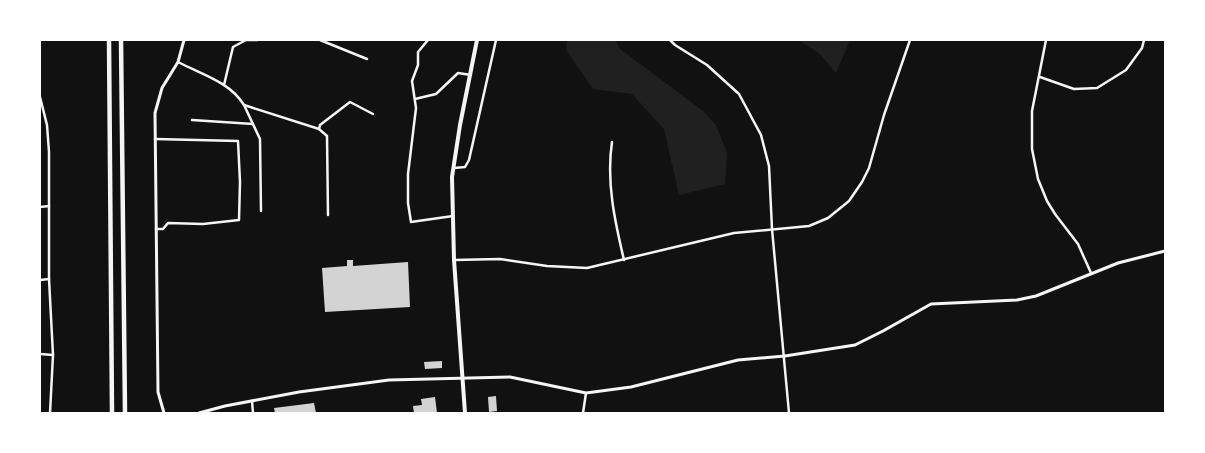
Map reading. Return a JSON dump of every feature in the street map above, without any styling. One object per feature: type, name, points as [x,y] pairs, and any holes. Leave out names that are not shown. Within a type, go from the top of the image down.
[{"type":"highway","points":[[109,40],[112,413]]},
{"type":"highway","points":[[121,40],[125,413]]},
{"type":"main road","points":[[465,413],[464,379],[454,260],[454,168],[460,125],[477,40]]},
{"type":"street","points":[[164,413],[158,392],[155,113],[162,88],[178,62],[184,40]]},
{"type":"street","points":[[224,85],[233,47],[246,40],[257,40]]},
{"type":"street","points":[[320,40],[367,59]]},
{"type":"street","points":[[428,40],[418,52],[418,65],[412,81],[416,108],[408,174],[408,202],[412,222],[453,216]]},
{"type":"street","points":[[454,168],[464,167],[470,160],[496,40]]},
{"type":"street","points":[[670,40],[675,45],[707,65],[739,94],[761,136],[770,166],[772,229],[785,356],[789,413]]},
{"type":"street","points":[[454,260],[500,259],[569,268],[587,268],[624,260],[664,248],[734,233],[809,226],[828,218],[849,202],[869,168],[884,115],[910,40]]},
{"type":"street","points":[[1046,40],[1040,77],[1032,111],[1032,149],[1038,179],[1047,201],[1078,244],[1091,273]]},
{"type":"street","points":[[1040,77],[1074,89],[1097,88],[1126,70],[1142,48],[1144,40]]},
{"type":"street","points":[[178,62],[224,85],[239,97],[244,105],[260,139],[262,211]]},
{"type":"street","points":[[414,99],[436,94],[458,73],[471,75]]},
{"type":"street","points":[[40,97],[47,125],[49,279],[53,355],[50,413]]},
{"type":"street","points":[[319,129],[320,124],[350,102],[374,114]]},
{"type":"street","points":[[244,105],[319,129],[327,136],[328,215]]},
{"type":"street","points":[[192,120],[253,124]]},
{"type":"street","points":[[155,139],[238,141],[240,182],[239,220],[203,224],[168,223],[163,229],[156,229]]},
{"type":"street","points":[[612,142],[610,185],[614,216],[624,260]]},
{"type":"street","points":[[40,206],[49,206]]},
{"type":"street","points":[[199,413],[252,401],[389,380],[510,377],[586,393],[631,388],[738,360],[785,356],[855,345],[883,332],[931,304],[1022,299],[1060,287],[1091,273],[1132,259],[1165,251]]},
{"type":"street","points":[[40,280],[49,279]]},
{"type":"street","points":[[40,354],[53,355]]},
{"type":"street","points":[[583,413],[586,393]]},
{"type":"street","points":[[252,401],[253,413]]},
{"type":"shaded area","points":[[567,40],[615,40],[620,49],[703,111],[716,125],[727,153],[725,184],[679,195],[664,129],[632,94],[593,89],[566,50]]},
{"type":"shaded area","points":[[798,40],[850,40],[836,73],[819,53]]},
{"type":"building","points":[[347,260],[353,260],[353,266],[408,262],[410,307],[325,312],[322,268],[347,266]]},
{"type":"building","points":[[442,361],[442,368],[425,369],[424,362]]},
{"type":"building","points":[[496,396],[497,411],[489,412],[488,397]]},
{"type":"building","points":[[435,397],[437,413],[414,413],[413,406],[422,405],[421,399]]},
{"type":"building","points":[[314,403],[316,413],[275,413],[274,408]]}]
